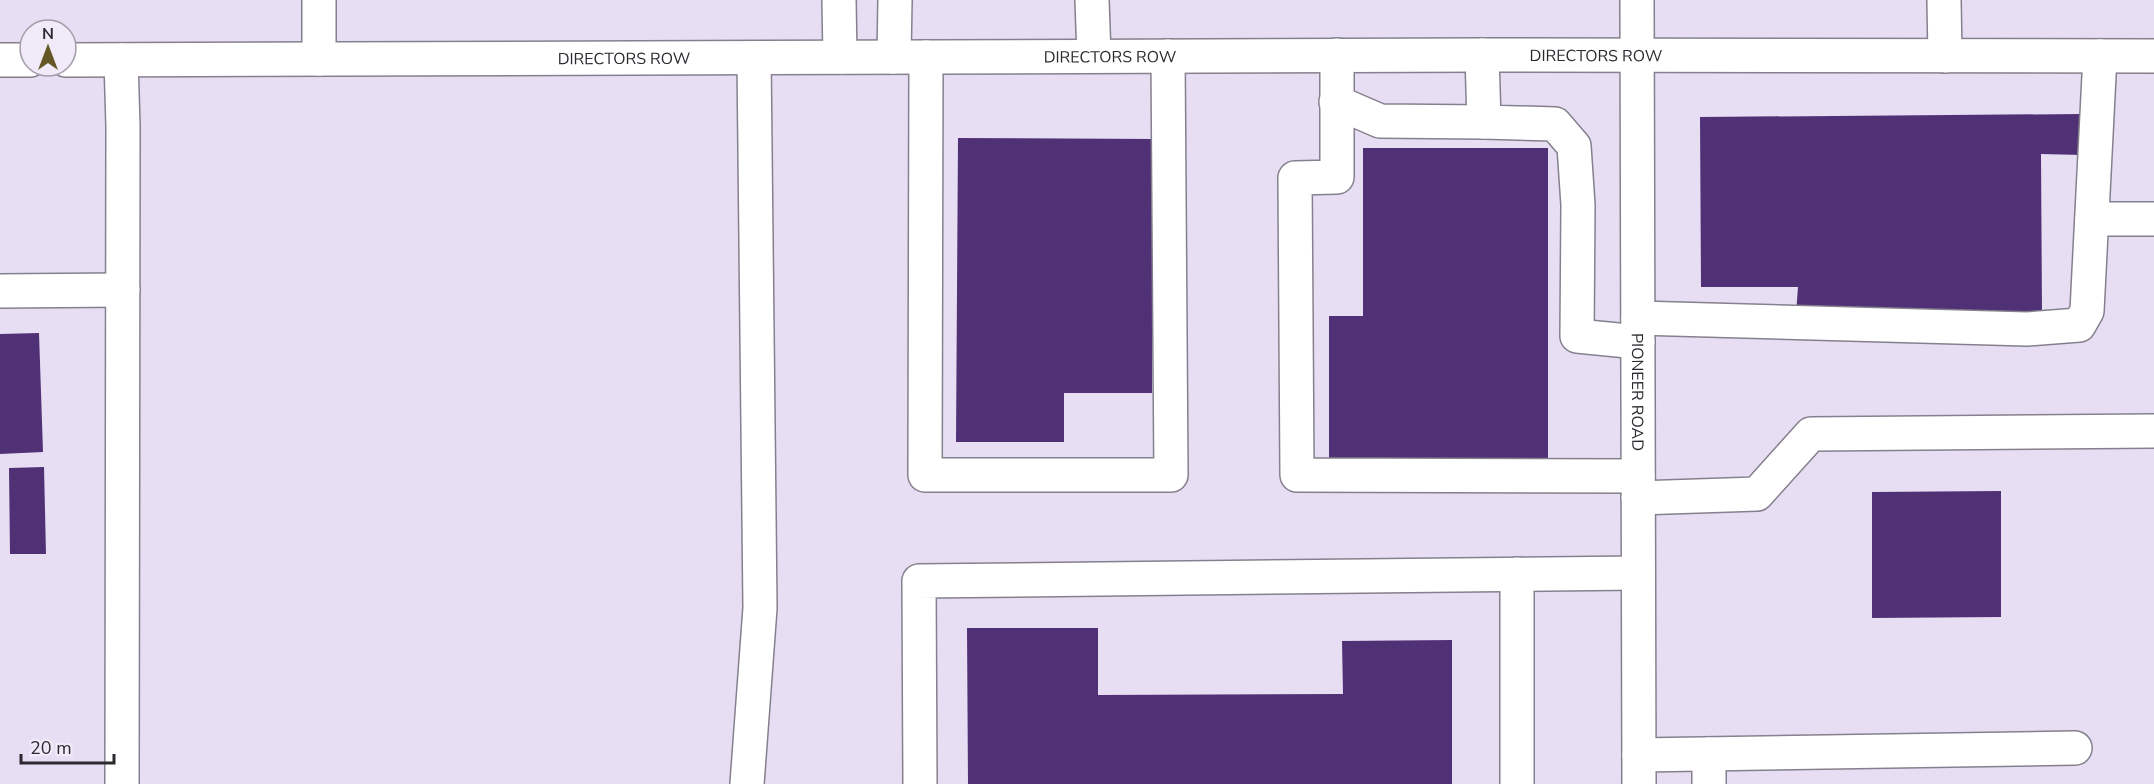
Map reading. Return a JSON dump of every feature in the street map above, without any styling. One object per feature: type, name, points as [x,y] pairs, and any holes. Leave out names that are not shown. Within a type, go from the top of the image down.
[{"type":"street","points":[[319,0],[319,59]]},
{"type":"street","points":[[839,0],[840,57]]},
{"type":"street","points":[[894,0],[894,57]]},
{"type":"street","points":[[1092,0],[1094,56]]},
{"type":"street","name":"PIONEER ROAD","points":[[1637,0],[1639,769]]},
{"type":"street","points":[[1944,0],[1945,56]]},
{"type":"street","points":[[1482,55],[1484,122]]},
{"type":"street","name":"DIRECTORS ROW","points":[[78,60],[1482,55],[2154,56]]},
{"type":"street","points":[[926,57],[925,475],[1171,475],[1168,56]]},
{"type":"street","points":[[1337,56],[1337,177],[1295,178],[1297,475],[1638,487],[1757,494],[1811,434],[2154,431]]},
{"type":"street","points":[[1336,102],[1380,121],[1556,124],[1574,146],[1578,205],[1577,336],[1638,330],[2027,329],[2079,325],[2087,311],[2100,56]]},
{"type":"street","points":[[747,784],[760,608],[754,57]]},
{"type":"street","points":[[0,60],[18,60]]},
{"type":"street","points":[[121,60],[123,784]]},
{"type":"street","points":[[2092,219],[2154,219]]},
{"type":"street","points":[[0,291],[123,290]]},
{"type":"street","points":[[920,784],[919,581],[1638,573]]},
{"type":"street","points":[[1517,574],[1517,784]]},
{"type":"street","points":[[1639,769],[1709,769],[2075,748]]},
{"type":"shaded area","points":[[0,0],[2154,0],[2154,784],[0,784]]},
{"type":"building","points":[[2081,114],[2082,155],[2041,154],[2042,314],[1796,314],[1798,287],[1701,287],[1700,117]]},
{"type":"building","points":[[958,138],[1152,139],[1152,393],[1064,393],[1064,442],[956,442]]},
{"type":"building","points":[[1363,148],[1548,148],[1548,462],[1329,462],[1329,316],[1363,316]]},
{"type":"building","points":[[39,333],[43,452],[0,454],[0,334]]},
{"type":"building","points":[[44,467],[46,554],[10,554],[9,468]]},
{"type":"building","points":[[2001,491],[2001,617],[1872,618],[1872,492]]},
{"type":"building","points":[[967,628],[1098,628],[1098,695],[1343,694],[1342,641],[1452,640],[1452,784],[968,784]]}]
